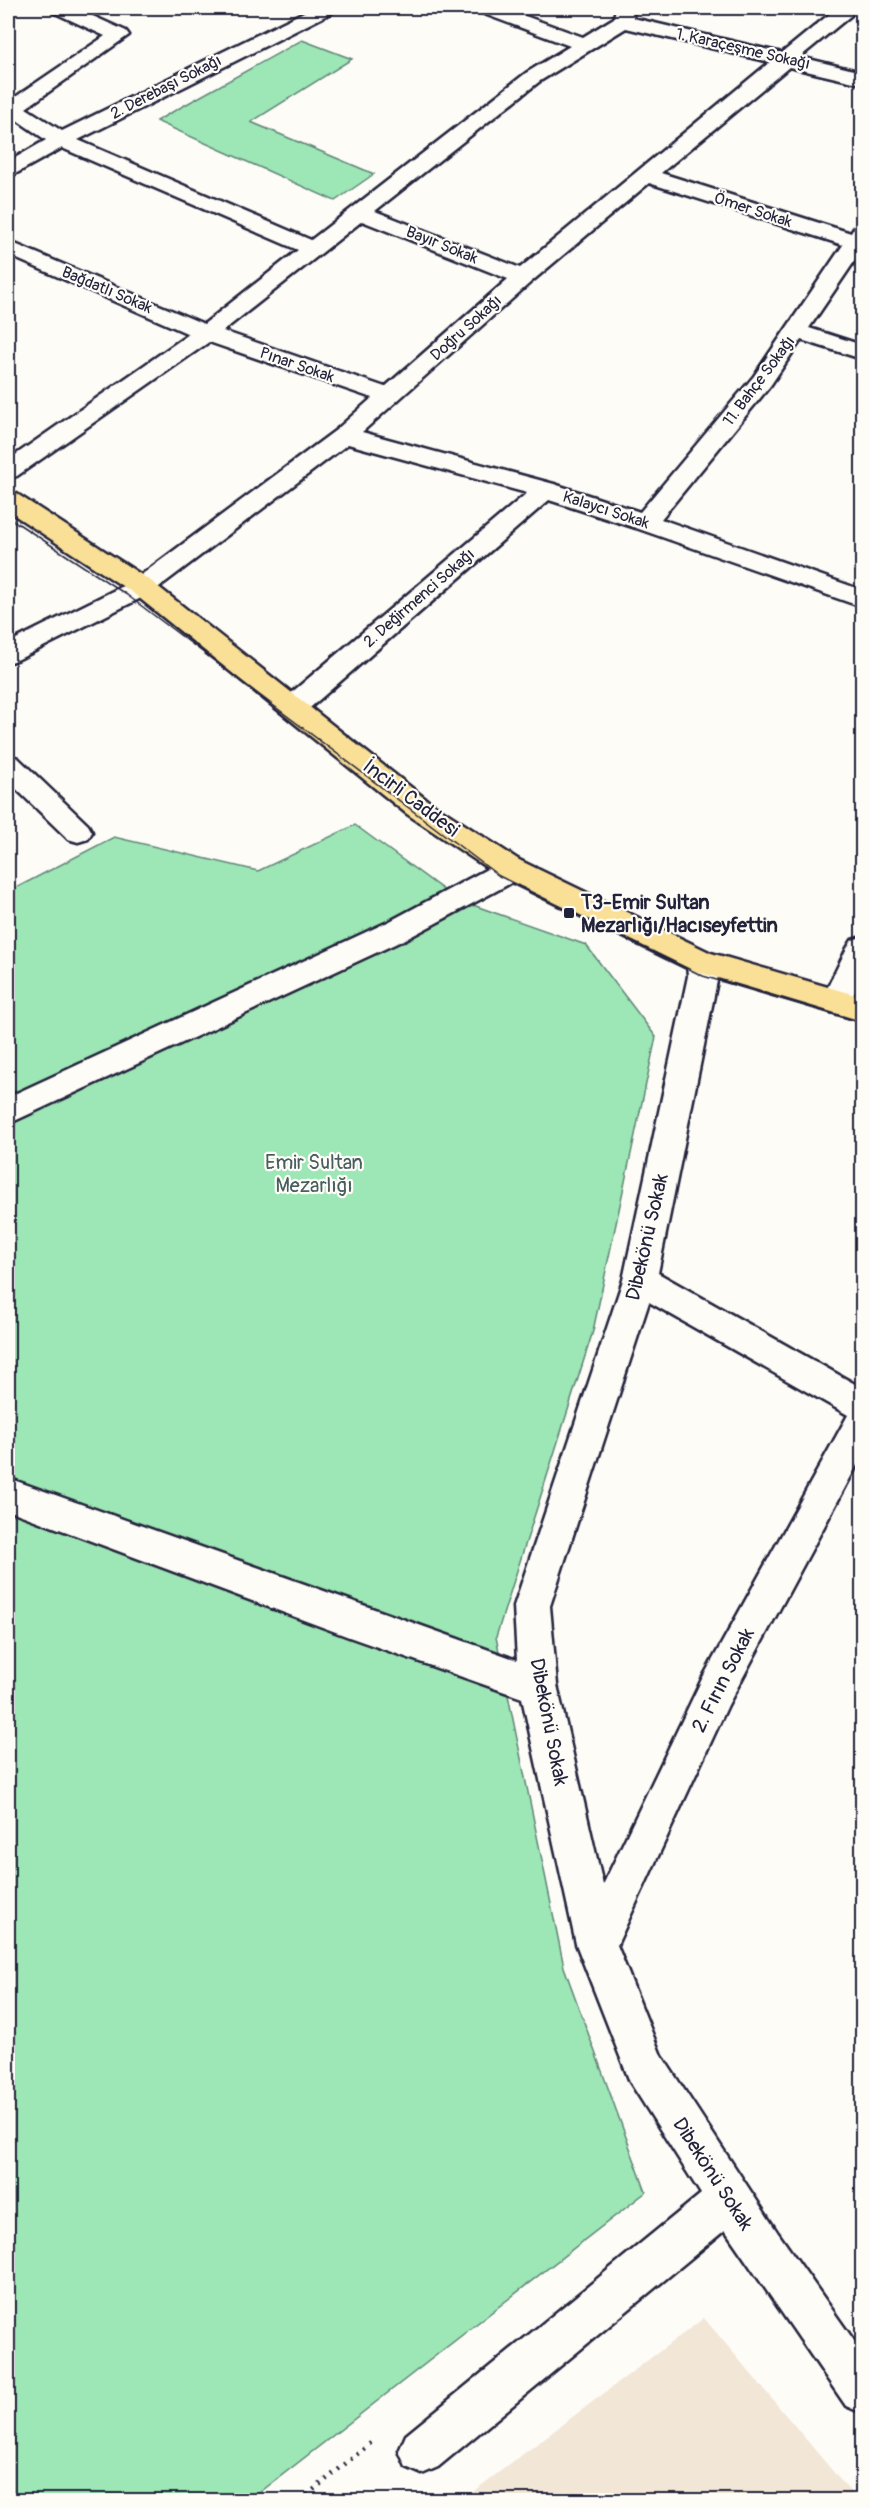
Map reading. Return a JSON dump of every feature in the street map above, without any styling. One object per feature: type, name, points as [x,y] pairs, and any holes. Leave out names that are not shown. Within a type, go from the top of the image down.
[{"type":"main road","name":"İncirli Caddesi","points":[[8,500],[142,587],[294,706],[417,807],[509,868],[702,962],[849,1005]]},
{"type":"street","points":[[60,8],[118,35],[10,107],[61,140],[314,249]]},
{"type":"street","name":"2. Derebaşı Sokağı","points":[[8,170],[61,140],[326,8]]},
{"type":"street","points":[[486,8],[584,44]]},
{"type":"street","name":"Doğru Sokağı","points":[[8,654],[142,587],[344,435],[523,277],[848,8]]},
{"type":"street","points":[[8,471],[206,333],[533,77],[584,44],[624,14]]},
{"type":"street","name":"1. Karaçeşme Sokağı","points":[[624,14],[783,60],[862,78]]},
{"type":"street","name":"Ömer Sokak","points":[[644,175],[860,240]]},
{"type":"street","name":"Bayır Sokak","points":[[360,213],[523,277]]},
{"type":"street","name":"11. Bahçe Sokağı","points":[[645,522],[762,381],[860,240]]},
{"type":"street","name":"Bağdatlı Sokak","points":[[8,247],[206,333]]},
{"type":"street","points":[[796,332],[862,352]]},
{"type":"street","name":"Pınar Sokak","points":[[206,333],[389,396]]},
{"type":"street","name":"Kalaycı Sokak","points":[[344,435],[545,490],[645,522],[862,599]]},
{"type":"street","name":"2. Değirmenci Sokağı","points":[[294,706],[545,490]]},
{"type":"street","points":[[8,765],[78,832]]},
{"type":"street","points":[[8,1111],[400,929],[499,876],[509,868]]},
{"type":"street","points":[[849,1005],[862,948]]},
{"type":"street","name":"Dibekönü Sokak","points":[[702,962],[703,976],[640,1280],[532,1606],[538,1684],[596,1944],[645,2067],[762,2249],[862,2390]]},
{"type":"street","points":[[640,1280],[862,1405]]},
{"type":"street","name":"2. Fırın Sokak","points":[[596,1944],[715,1692],[862,1423]]},
{"type":"street","points":[[8,1494],[349,1619],[538,1684]]},
{"type":"street","points":[[422,2451],[729,2199]]},
{"type":"shaded area","points":[[704,2318],[857,2500],[462,2500]]},
{"type":"green space","points":[[302,40],[352,59],[251,122],[374,174],[335,201],[156,121]]},
{"type":"green space","name":"Emir Sultan Mezarlığı","points":[[355,825],[456,899],[586,945],[656,1037],[593,1331],[496,1637],[564,1967],[646,2192],[250,2500],[8,2500],[8,892],[114,837],[258,871]]},
{"type":"tram line","points":[[8,517],[127,595],[499,876],[703,976],[862,1023]]},
{"type":"place","name":"T3-Emir Sultan Mezarlığı/Hacıseyfettin","points":[[569,913]]}]
